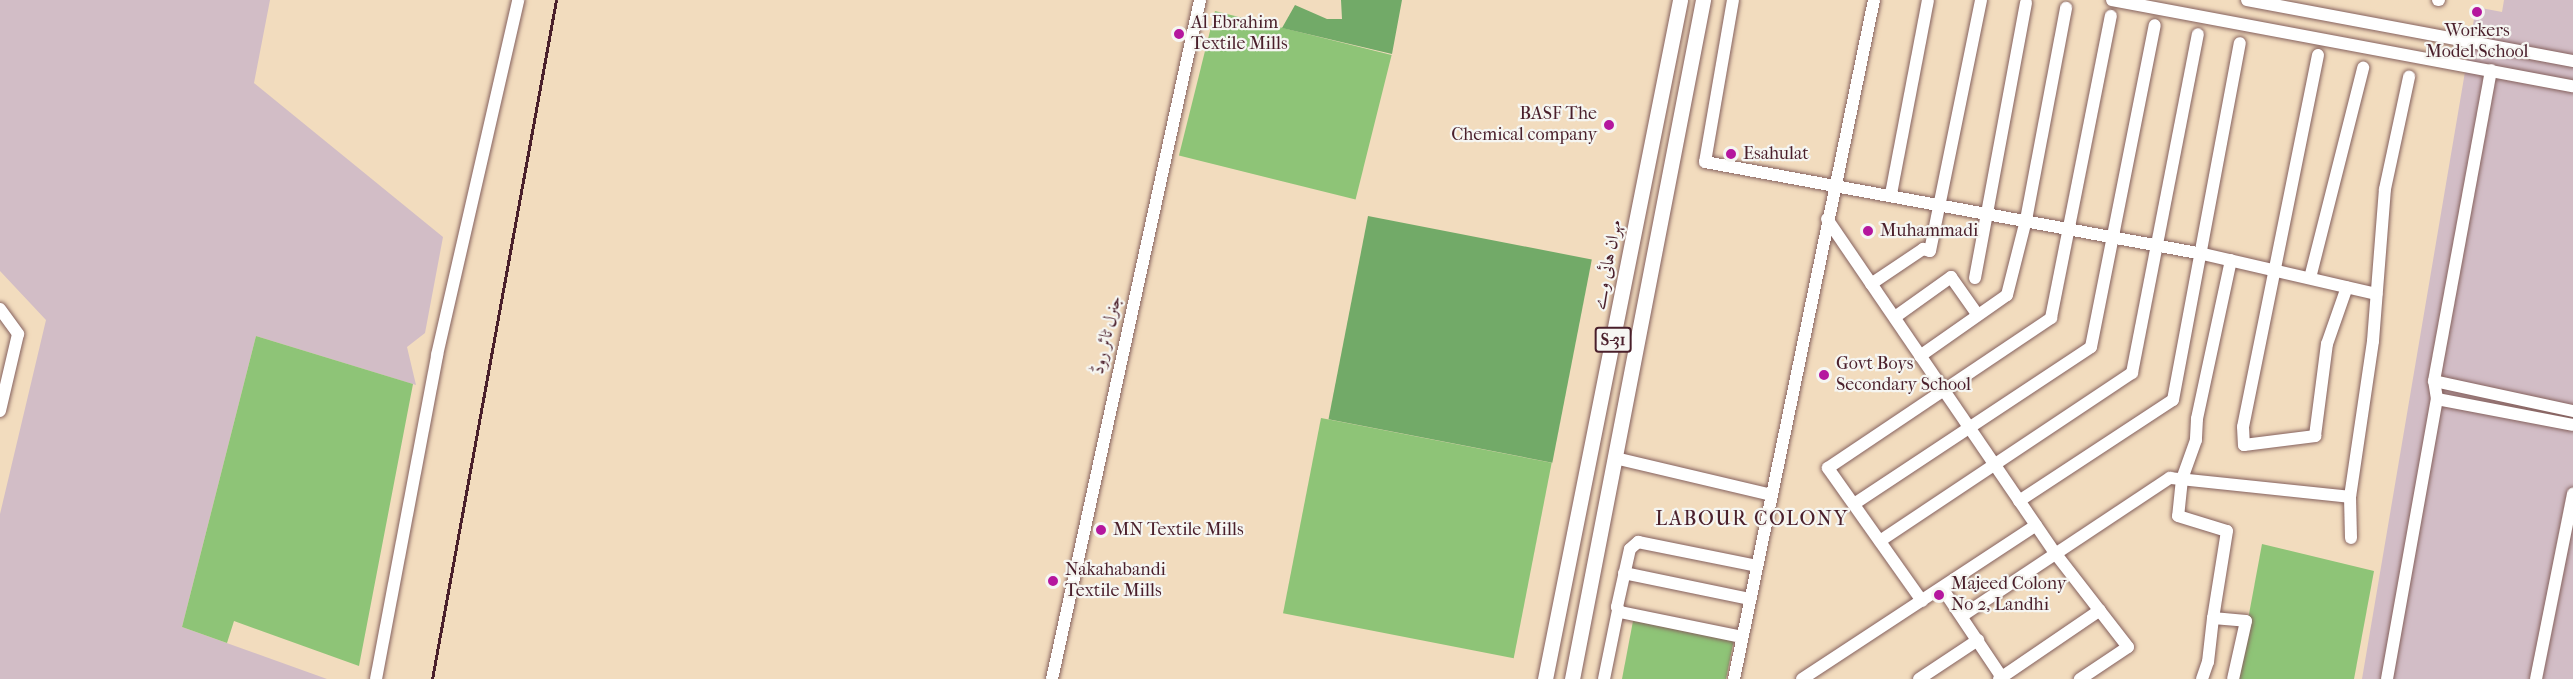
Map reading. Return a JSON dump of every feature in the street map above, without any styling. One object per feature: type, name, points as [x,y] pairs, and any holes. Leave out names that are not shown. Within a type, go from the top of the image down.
[{"type":"main road","name":"مہران ہائی وے","points":[[1545,679],[1680,0]]},
{"type":"main road","name":"S-31","points":[[1572,679],[1703,0]]},
{"type":"street","points":[[376,679],[437,355],[518,0]]},
{"type":"street","name":"جنرل ٹائر روڈ","points":[[1052,679],[1200,0]]},
{"type":"street","points":[[1733,0],[1705,162],[2157,245],[2376,294]]},
{"type":"street","points":[[1734,679],[1833,186],[1874,0]]},
{"type":"street","points":[[1891,195],[1928,0]]},
{"type":"street","points":[[1871,284],[1923,249],[1930,252],[1981,0]]},
{"type":"street","points":[[2112,0],[2573,86]]},
{"type":"street","points":[[2247,0],[2573,61]]},
{"type":"street","points":[[1975,278],[2026,3]]},
{"type":"street","points":[[1920,356],[2007,295],[2026,220],[2066,8]]},
{"type":"street","points":[[1922,601],[1828,468],[2051,318],[2111,16]]},
{"type":"street","points":[[1854,504],[2091,347],[2155,25]]},
{"type":"street","points":[[1880,541],[2132,373],[2198,34]]},
{"type":"street","points":[[2019,501],[2173,400],[2240,44]]},
{"type":"street","points":[[2318,55],[2243,427],[2244,445],[2315,436],[2327,344],[2347,287]]},
{"type":"street","points":[[2310,278],[2363,68]]},
{"type":"street","points":[[2387,679],[2437,399],[2434,381],[2491,70]]},
{"type":"street","points":[[2351,538],[2350,497],[2373,341],[2385,189],[2409,77]]},
{"type":"street","points":[[1827,219],[2055,553],[2128,647],[2080,679]]},
{"type":"street","points":[[2202,679],[2208,662],[2227,531],[2178,516],[2182,479],[2196,440],[2197,419],[2231,260]]},
{"type":"street","points":[[1895,317],[1951,277],[1977,314]]},
{"type":"street","points":[[0,309],[18,329],[0,411]]},
{"type":"street","points":[[0,379],[10,369]]},
{"type":"street","points":[[2434,381],[2573,411]]},
{"type":"street","points":[[2437,399],[2573,425]]},
{"type":"street","points":[[1615,458],[1771,495]]},
{"type":"street","points":[[1962,616],[2160,482],[2182,479],[2350,497]]},
{"type":"street","points":[[2536,679],[2573,494]]},
{"type":"street","points":[[1802,679],[2036,525]]},
{"type":"street","points":[[1604,679],[1624,573],[1630,549],[1638,542],[1756,566]]},
{"type":"street","points":[[1624,573],[1750,599]]},
{"type":"street","points":[[1942,588],[2002,678],[2100,610]]},
{"type":"street","points":[[1618,610],[1742,637]]},
{"type":"street","points":[[2213,618],[2246,621],[2233,679]]},
{"type":"street","points":[[1919,679],[1978,640]]},
{"type":"shaded area","points":[[0,0],[270,0],[254,83],[443,237],[425,333],[407,347],[416,385],[256,336],[182,627],[327,679],[0,679],[0,514],[46,320],[0,271]]},
{"type":"shaded area","points":[[2504,0],[2573,0],[2573,679],[2362,679],[2476,7],[2502,12]]},
{"type":"green space","points":[[1341,0],[1402,0],[1392,54],[1282,28],[1295,5],[1327,19],[1342,19]]},
{"type":"green space","points":[[1215,11],[1392,55],[1356,200],[1179,156]]},
{"type":"green space","points":[[1368,216],[1592,260],[1552,463],[1329,419]]},
{"type":"green space","points":[[256,336],[413,384],[359,666],[234,621],[227,643],[182,627]]},
{"type":"green space","points":[[1321,418],[1552,463],[1514,658],[1283,613]]},
{"type":"green space","points":[[2262,544],[2374,571],[2354,679],[2237,679]]},
{"type":"green space","points":[[1633,621],[1734,639],[1726,679],[1622,679]]},
{"type":"railway","points":[[432,679],[556,0]]},
{"type":"place","name":"Workers Model School","points":[[2477,12]]},
{"type":"place","name":"Al Ebrahim Textile Mills","points":[[1179,34]]},
{"type":"place","name":"BASF The Chemical company","points":[[1609,125]]},
{"type":"place","name":"Esahulat","points":[[1731,154]]},
{"type":"place","name":"Muhammadi","points":[[1868,231]]},
{"type":"place","name":"Govt Boys Secondary School","points":[[1824,375]]},
{"type":"place","name":"MN Textile Mills","points":[[1101,530]]},
{"type":"place","name":"Nakahabandi Textile Mills","points":[[1053,581]]},
{"type":"place","name":"Majeed Colony No 2, Landhi","points":[[1939,595]]},
{"type":"district","name":"LABOUR COLONY","points":[[1752,518]]}]
